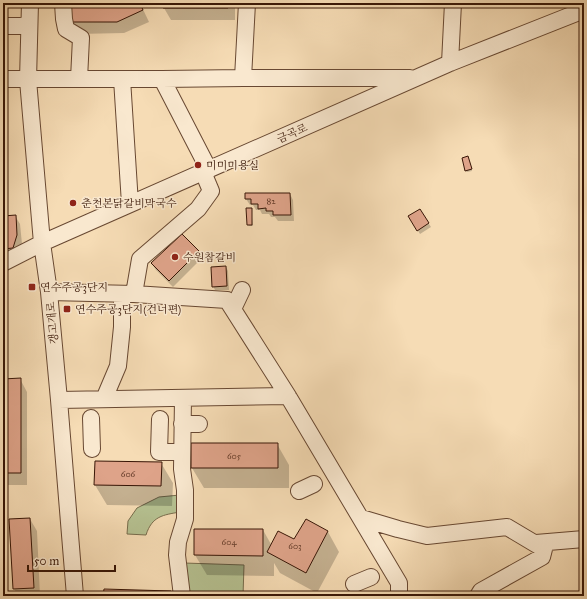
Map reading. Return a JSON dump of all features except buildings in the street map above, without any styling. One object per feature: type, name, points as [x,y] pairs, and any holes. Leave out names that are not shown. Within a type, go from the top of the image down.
[{"type":"street","name":"갱고개로","points":[[30,3],[28,80],[42,243],[49,292],[59,400],[75,596]]},
{"type":"street","points":[[63,3],[66,29],[81,38],[79,79]]},
{"type":"street","points":[[243,78],[247,3]]},
{"type":"street","points":[[450,63],[452,3]]},
{"type":"street","name":"금곡로","points":[[3,263],[42,243],[450,63],[584,10]]},
{"type":"street","points":[[3,26],[21,26],[29,24]]},
{"type":"street","points":[[3,79],[416,78]]},
{"type":"street","points":[[122,79],[130,204]]},
{"type":"street","points":[[104,399],[118,366],[122,326],[128,294],[140,259],[198,209],[211,191],[206,171],[162,79]]},
{"type":"street","points":[[233,309],[242,290]]},
{"type":"street","points":[[49,292],[128,294],[227,300],[288,396],[399,583],[399,596]]},
{"type":"street","points":[[59,400],[288,396]]},
{"type":"street","points":[[182,398],[182,469],[185,490],[185,519],[178,542],[177,555],[182,596]]},
{"type":"street","points":[[91,418],[92,449]]},
{"type":"street","points":[[160,419],[160,452],[182,452]]},
{"type":"street","points":[[182,424],[199,424]]},
{"type":"street","points":[[299,491],[314,484]]},
{"type":"street","points":[[361,518],[427,536],[507,527],[544,549],[542,556],[481,591],[478,596]]},
{"type":"street","points":[[536,543],[584,539]]},
{"type":"street","points":[[354,584],[371,578]]},
{"type":"green space","points":[[180,495],[180,512],[168,514],[155,520],[148,529],[146,535],[127,534],[128,521],[137,508],[159,497]]},
{"type":"green space","points":[[184,563],[244,565],[243,596],[190,596]]},
{"type":"place","name":"미미미용실","points":[[198,165]]},
{"type":"place","name":"춘천본닭갈비막국수","points":[[73,203]]},
{"type":"place","name":"수원참갈비","points":[[175,257]]},
{"type":"place","name":"연수주공3단지","points":[[32,287]]},
{"type":"place","name":"연수주공3단지(건너편)","points":[[67,309]]}]
